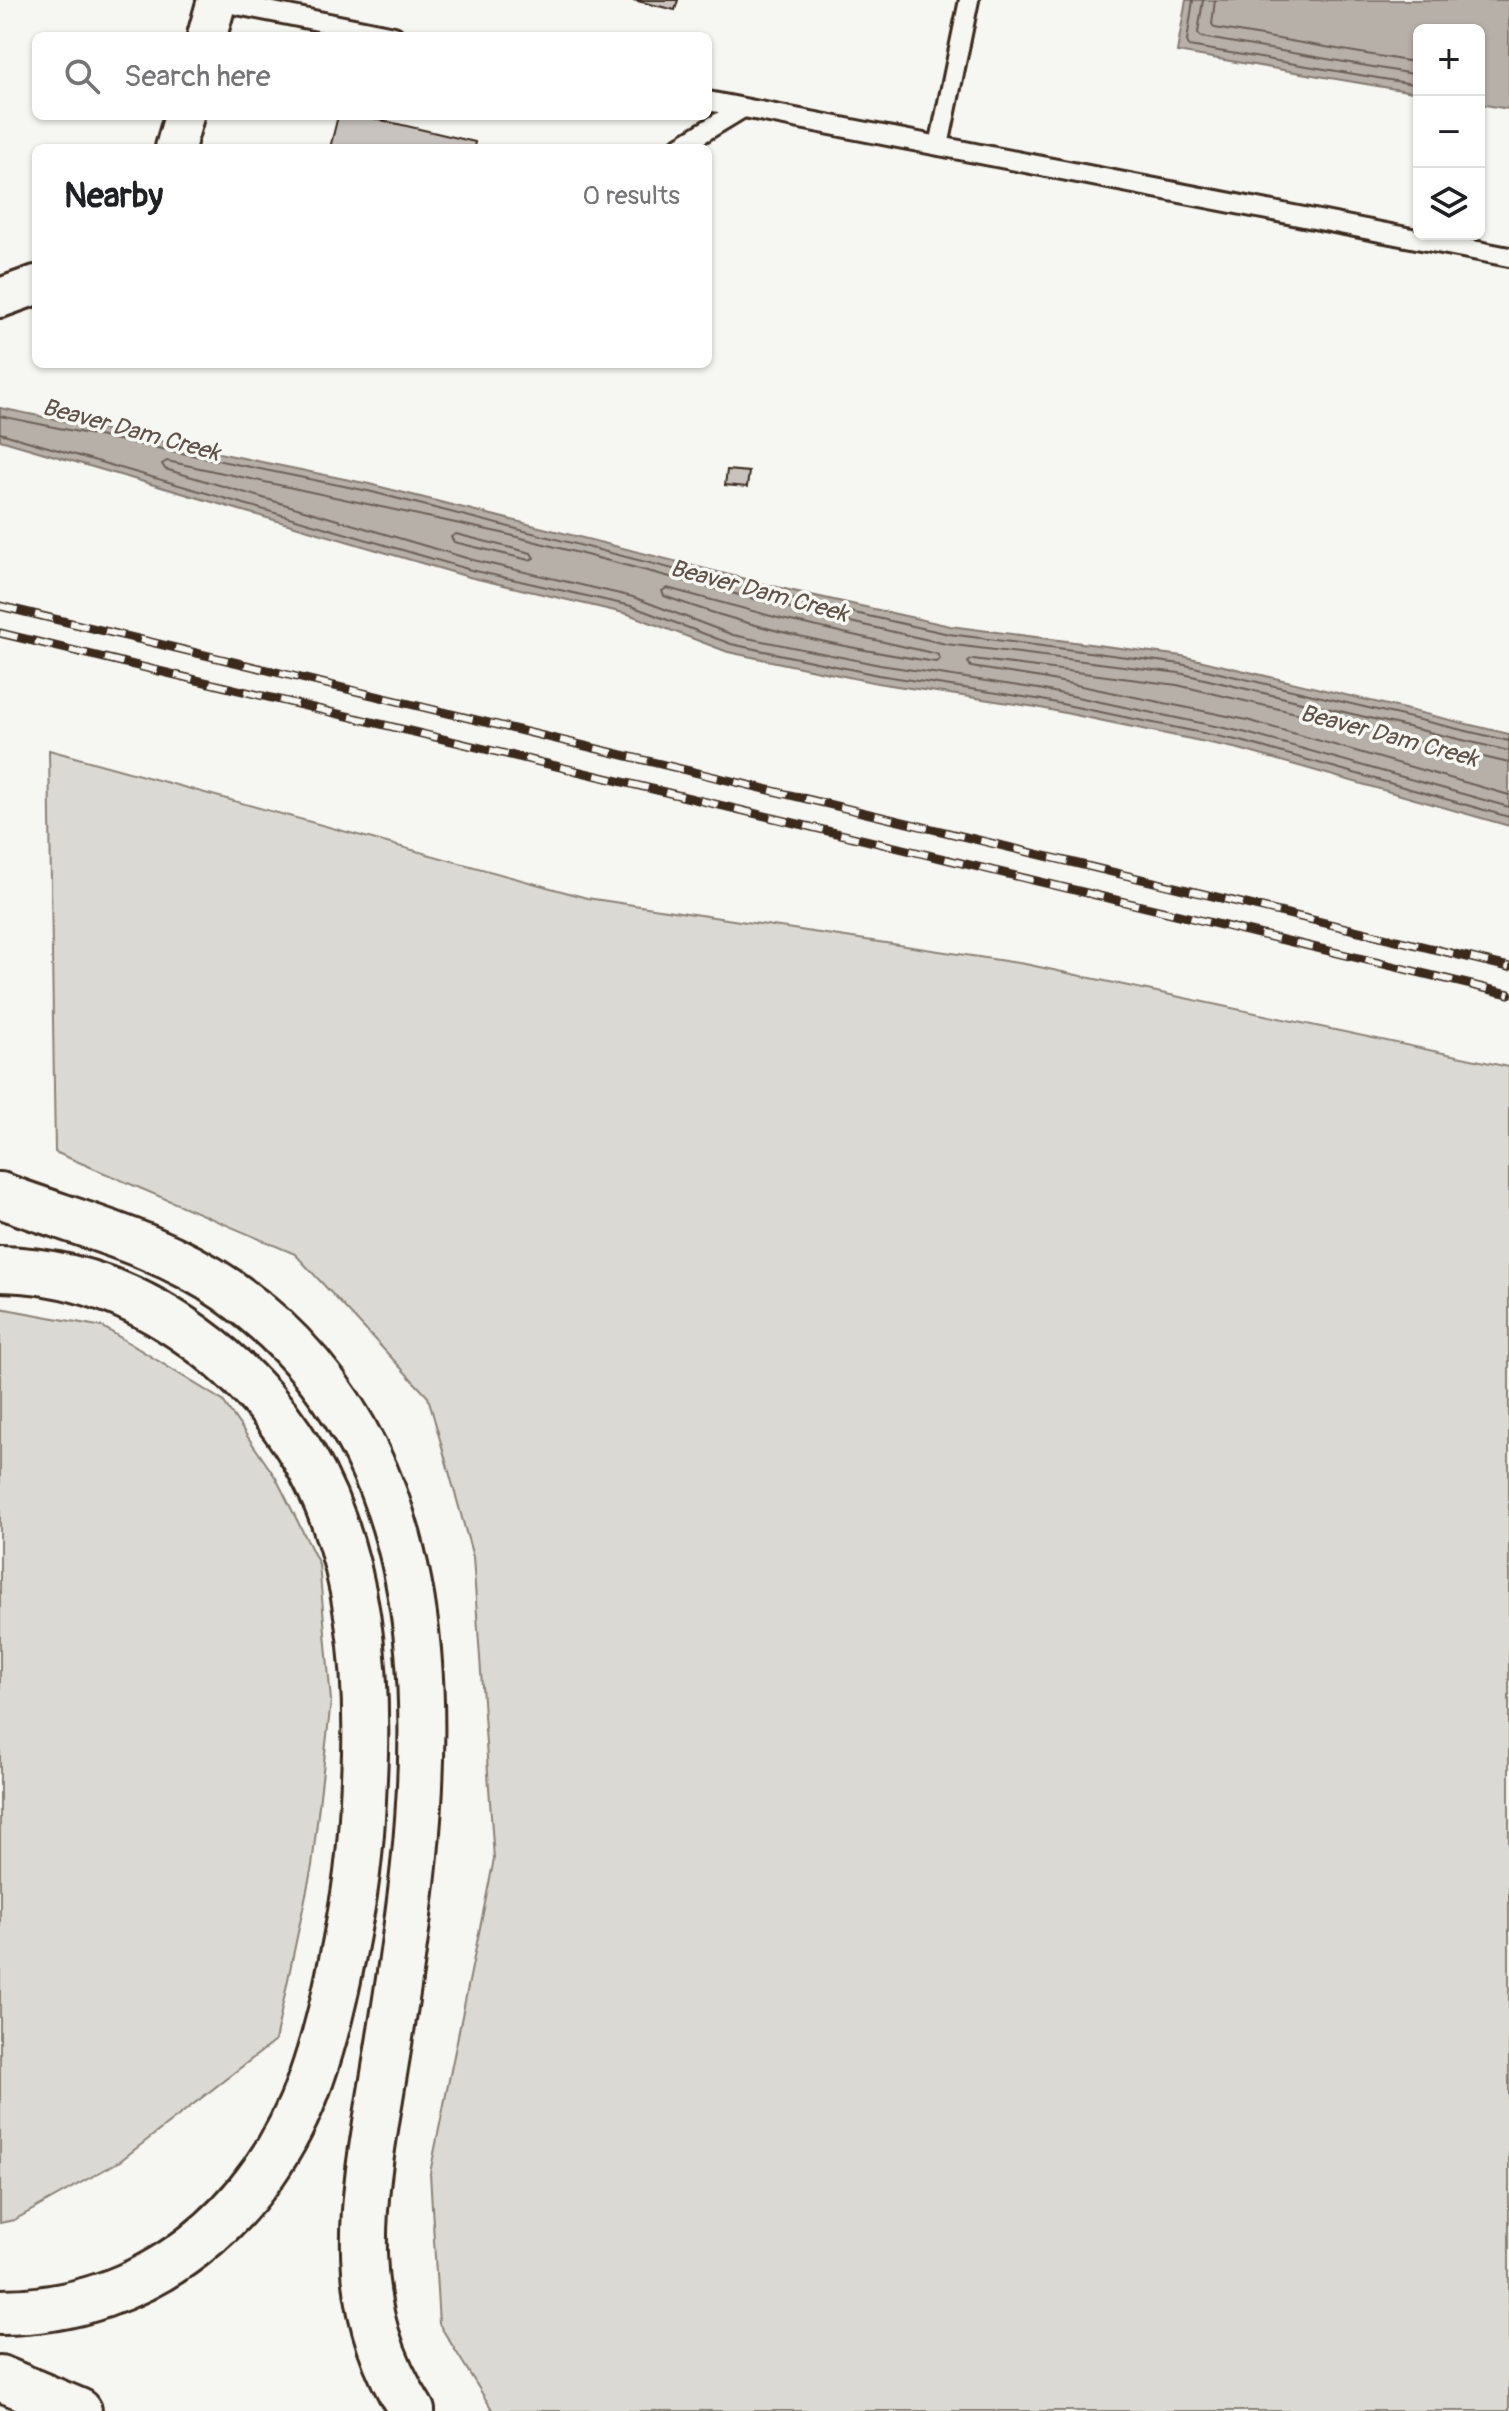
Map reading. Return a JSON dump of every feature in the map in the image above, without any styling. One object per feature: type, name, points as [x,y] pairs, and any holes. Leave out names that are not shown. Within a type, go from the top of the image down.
[{"type":"highway","points":[[0,1195],[155,1250],[227,1290],[261,1317],[324,1382],[346,1413],[368,1458],[399,1541],[409,1577],[417,1632],[422,1794],[410,1917],[366,2194],[363,2277],[369,2317],[383,2359],[412,2411]]},
{"type":"highway","points":[[0,1269],[38,1270],[75,1277],[148,1307],[228,1363],[287,1429],[327,1501],[353,1579],[364,1659],[366,1712],[359,1861],[340,1973],[310,2081],[261,2175],[211,2233],[156,2274],[66,2308],[0,2312]]},
{"type":"highway","points":[[0,2378],[79,2411]]},
{"type":"street","points":[[208,32],[217,0]]},
{"type":"street","points":[[176,144],[183,120]]},
{"type":"street","points":[[0,298],[32,286]]},
{"type":"lane","points":[[217,0],[374,32]]},
{"type":"lane","points":[[939,146],[969,0]]},
{"type":"lane","points":[[712,102],[1509,257]]},
{"type":"lane","points":[[684,144],[743,108]]},
{"type":"shaded area","points":[[49,750],[587,898],[1025,964],[1509,1067],[1509,2411],[493,2411],[439,2324],[430,2173],[494,1859],[473,1557],[428,1397],[295,1254],[55,1152]]},
{"type":"shaded area","points":[[0,1308],[103,1327],[223,1401],[276,1478],[319,1564],[331,1701],[312,1866],[275,2041],[120,2161],[14,2220],[0,2223]]},
{"type":"water","points":[[1186,0],[1509,0],[1509,109],[1485,105],[1485,24],[1413,24],[1413,92],[1177,52]]},
{"type":"water","name":"Beaver Dam Creek","points":[[0,408],[369,484],[789,590],[950,626],[1182,656],[1509,734],[1509,826],[1239,749],[1036,707],[877,683],[728,652],[628,614],[469,577],[0,440]]},
{"type":"building","points":[[633,0],[678,0],[675,10]]},
{"type":"building","points":[[337,120],[381,120],[475,142],[475,144],[331,144]]},
{"type":"building","points":[[727,470],[749,472],[747,487],[725,485]]},
{"type":"railway","points":[[0,606],[1509,967]]},
{"type":"railway","points":[[0,633],[1509,994]]}]
